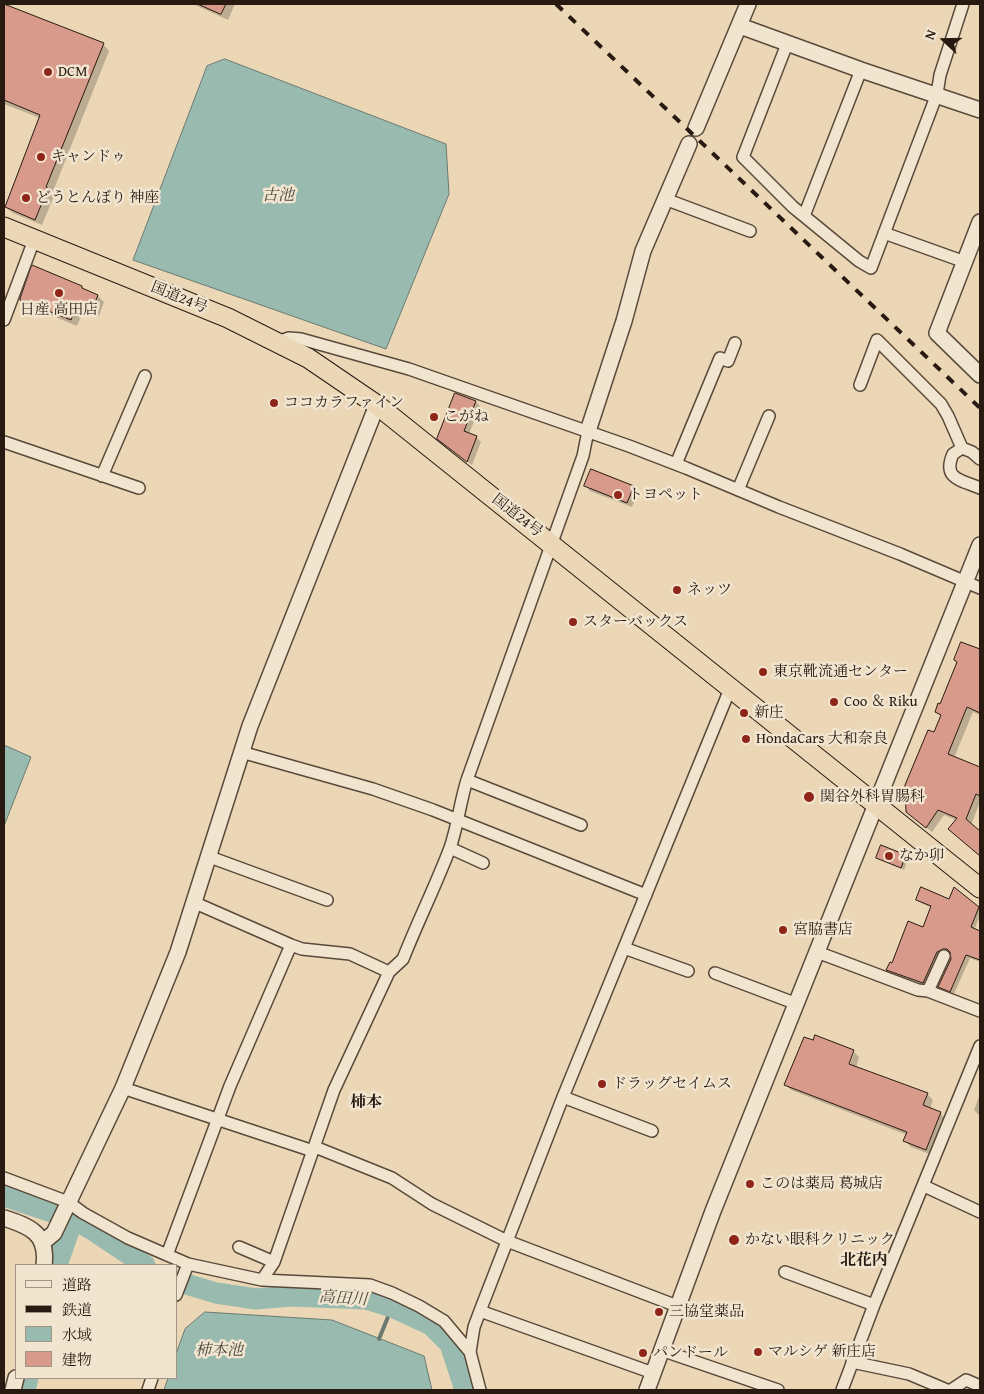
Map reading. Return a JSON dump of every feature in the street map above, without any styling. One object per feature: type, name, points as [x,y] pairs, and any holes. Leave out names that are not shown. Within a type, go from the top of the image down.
[{"type":"highway","name":"国道24号","points":[[4,227],[188,301],[308,358],[377,405],[980,888]]},
{"type":"street","points":[[696,128],[748,4]]},
{"type":"street","points":[[787,44],[743,156],[792,207],[871,268],[937,94],[940,75],[962,4]]},
{"type":"street","points":[[740,26],[861,70],[980,110]]},
{"type":"street","points":[[804,216],[861,70]]},
{"type":"street","points":[[262,1280],[274,1262],[334,1090],[389,972],[403,959],[450,848],[467,780],[583,456],[588,431],[624,321],[643,251],[689,144]]},
{"type":"street","points":[[665,199],[750,231]]},
{"type":"street","points":[[980,222],[937,333],[980,375]]},
{"type":"street","points":[[884,233],[965,262]]},
{"type":"street","points":[[4,320],[34,240]]},
{"type":"street","points":[[277,342],[289,338],[302,339],[402,367],[588,431],[676,464],[980,588]]},
{"type":"street","points":[[860,385],[877,340],[941,404],[962,448],[972,452],[980,459]]},
{"type":"street","points":[[676,464],[720,358],[728,361],[735,343]]},
{"type":"street","points":[[102,476],[145,376]]},
{"type":"street","points":[[42,1243],[54,1233],[123,1088],[178,952],[241,752],[377,405]]},
{"type":"street","points":[[738,490],[769,416]]},
{"type":"street","points":[[4,442],[139,488]]},
{"type":"street","points":[[962,448],[953,454],[948,469],[955,478],[980,488]]},
{"type":"street","points":[[647,1390],[713,1211],[980,545]]},
{"type":"street","points":[[480,1390],[470,1352],[474,1327],[563,1097],[730,689]]},
{"type":"street","points":[[241,752],[373,789],[433,810],[646,895]]},
{"type":"street","points":[[467,780],[581,825]]},
{"type":"street","points":[[450,848],[483,863]]},
{"type":"street","points":[[207,856],[327,900]]},
{"type":"street","points":[[193,902],[291,945],[350,954],[389,972]]},
{"type":"street","points":[[167,1255],[230,1086],[291,945]]},
{"type":"street","points":[[624,948],[688,971]]},
{"type":"street","points":[[817,952],[918,990],[928,991],[980,1010]]},
{"type":"street","points":[[928,991],[944,956]]},
{"type":"street","points":[[714,973],[797,1004]]},
{"type":"street","points":[[842,1390],[874,1306],[980,1046]]},
{"type":"street","points":[[123,1088],[218,1121],[314,1149],[392,1178],[432,1204],[507,1241],[677,1306]]},
{"type":"street","points":[[563,1097],[652,1131]]},
{"type":"street","points":[[4,1178],[68,1202],[83,1214],[128,1238],[188,1264],[262,1280],[370,1285],[419,1306],[444,1321],[470,1352]]},
{"type":"street","points":[[924,1186],[980,1212]]},
{"type":"street","points":[[4,1218],[25,1225],[39,1236],[42,1243],[44,1264]]},
{"type":"street","points":[[238,1247],[274,1262]]},
{"type":"street","points":[[178,1289],[188,1264]]},
{"type":"street","points":[[785,1272],[874,1306]]},
{"type":"street","points":[[480,1311],[653,1373]]},
{"type":"street","points":[[661,1350],[778,1390]]},
{"type":"street","points":[[852,1362],[909,1374],[949,1390],[966,1380],[980,1386]]},
{"type":"water","name":"古池","points":[[225,59],[446,144],[449,194],[386,349],[133,260],[207,66]]},
{"type":"water","points":[[4,745],[31,757],[4,826]]},
{"type":"water","name":"柿本池","points":[[205,1312],[332,1320],[424,1356],[432,1390],[164,1390],[168,1379],[178,1379],[178,1348],[185,1329]]},
{"type":"building","name":"DCM","points":[[4,4],[104,43],[46,187],[48,188],[35,220],[5,207],[40,115],[4,100]]},
{"type":"building","points":[[198,4],[226,4],[221,14]]},
{"type":"building","points":[[32,265],[82,286],[82,288],[98,295],[92,310],[77,304],[71,320],[20,300]]},
{"type":"building","points":[[455,393],[476,401],[464,431],[477,436],[467,462],[437,439]]},
{"type":"building","name":"トヨペット","points":[[591,469],[634,486],[627,503],[584,486]]},
{"type":"building","points":[[961,642],[980,649],[980,713],[967,707],[948,754],[980,767],[980,796],[976,794],[966,819],[980,831],[980,856],[948,829],[957,818],[938,810],[926,828],[906,812],[905,785],[928,730],[934,732],[941,715],[935,712],[957,662],[954,660]]},
{"type":"building","points":[[881,845],[906,855],[901,868],[876,858]]},
{"type":"building","points":[[921,887],[949,899],[954,887],[979,907],[971,927],[980,931],[980,960],[966,955],[950,992],[938,987],[951,959],[950,952],[947,949],[937,952],[923,983],[886,970],[890,962],[892,963],[908,921],[923,927],[931,906],[916,900]]},
{"type":"building","points":[[815,1035],[854,1050],[849,1064],[928,1093],[923,1105],[941,1112],[926,1150],[903,1141],[907,1132],[784,1085],[804,1037],[813,1040]]},
{"type":"waterway","name":"高田川","points":[[4,1196],[73,1219],[144,1264]]},
{"type":"waterway","points":[[57,1264],[73,1219]]},
{"type":"waterway","name":"高田川","points":[[178,1282],[216,1293],[256,1299],[291,1296],[366,1299],[392,1307],[431,1325],[450,1344],[465,1390]]},
{"type":"waterway","points":[[379,1339],[392,1307]]},
{"type":"waterway","points":[[25,1390],[28,1379]]},
{"type":"railway","points":[[556,4],[980,408]]},
{"type":"place","name":"DCM","points":[[48,72]]},
{"type":"place","name":"キャンドゥ","points":[[41,157]]},
{"type":"place","name":"どうとんぼり 神座","points":[[26,198]]},
{"type":"place","name":"日産 高田店","points":[[59,293]]},
{"type":"place","name":"ココカラファイン","points":[[274,403]]},
{"type":"place","name":"こがね","points":[[434,417]]},
{"type":"place","name":"トヨペット","points":[[618,495]]},
{"type":"place","name":"ネッツ","points":[[677,590]]},
{"type":"place","name":"スターバックス","points":[[573,622]]},
{"type":"place","name":"東京靴流通センター","points":[[763,672]]},
{"type":"place","name":"Coo ＆ Riku","points":[[834,702]]},
{"type":"place","name":"新庄","points":[[744,713]]},
{"type":"place","name":"HondaCars 大和奈良","points":[[746,739]]},
{"type":"place","name":"関谷外科胃腸科","points":[[809,797]]},
{"type":"place","name":"なか卯","points":[[889,856]]},
{"type":"place","name":"宮脇書店","points":[[783,930]]},
{"type":"place","name":"ドラッグセイムス","points":[[602,1084]]},
{"type":"place","name":"このは薬局 葛城店","points":[[750,1184]]},
{"type":"place","name":"かない眼科クリニック","points":[[734,1240]]},
{"type":"place","name":"三協堂薬品","points":[[659,1312]]},
{"type":"place","name":"マルシゲ 新庄店","points":[[758,1352]]},
{"type":"place","name":"パンドール","points":[[643,1353]]},
{"type":"district","name":"柿本","points":[[366,1103]]},
{"type":"district","name":"北花内","points":[[864,1261]]}]
